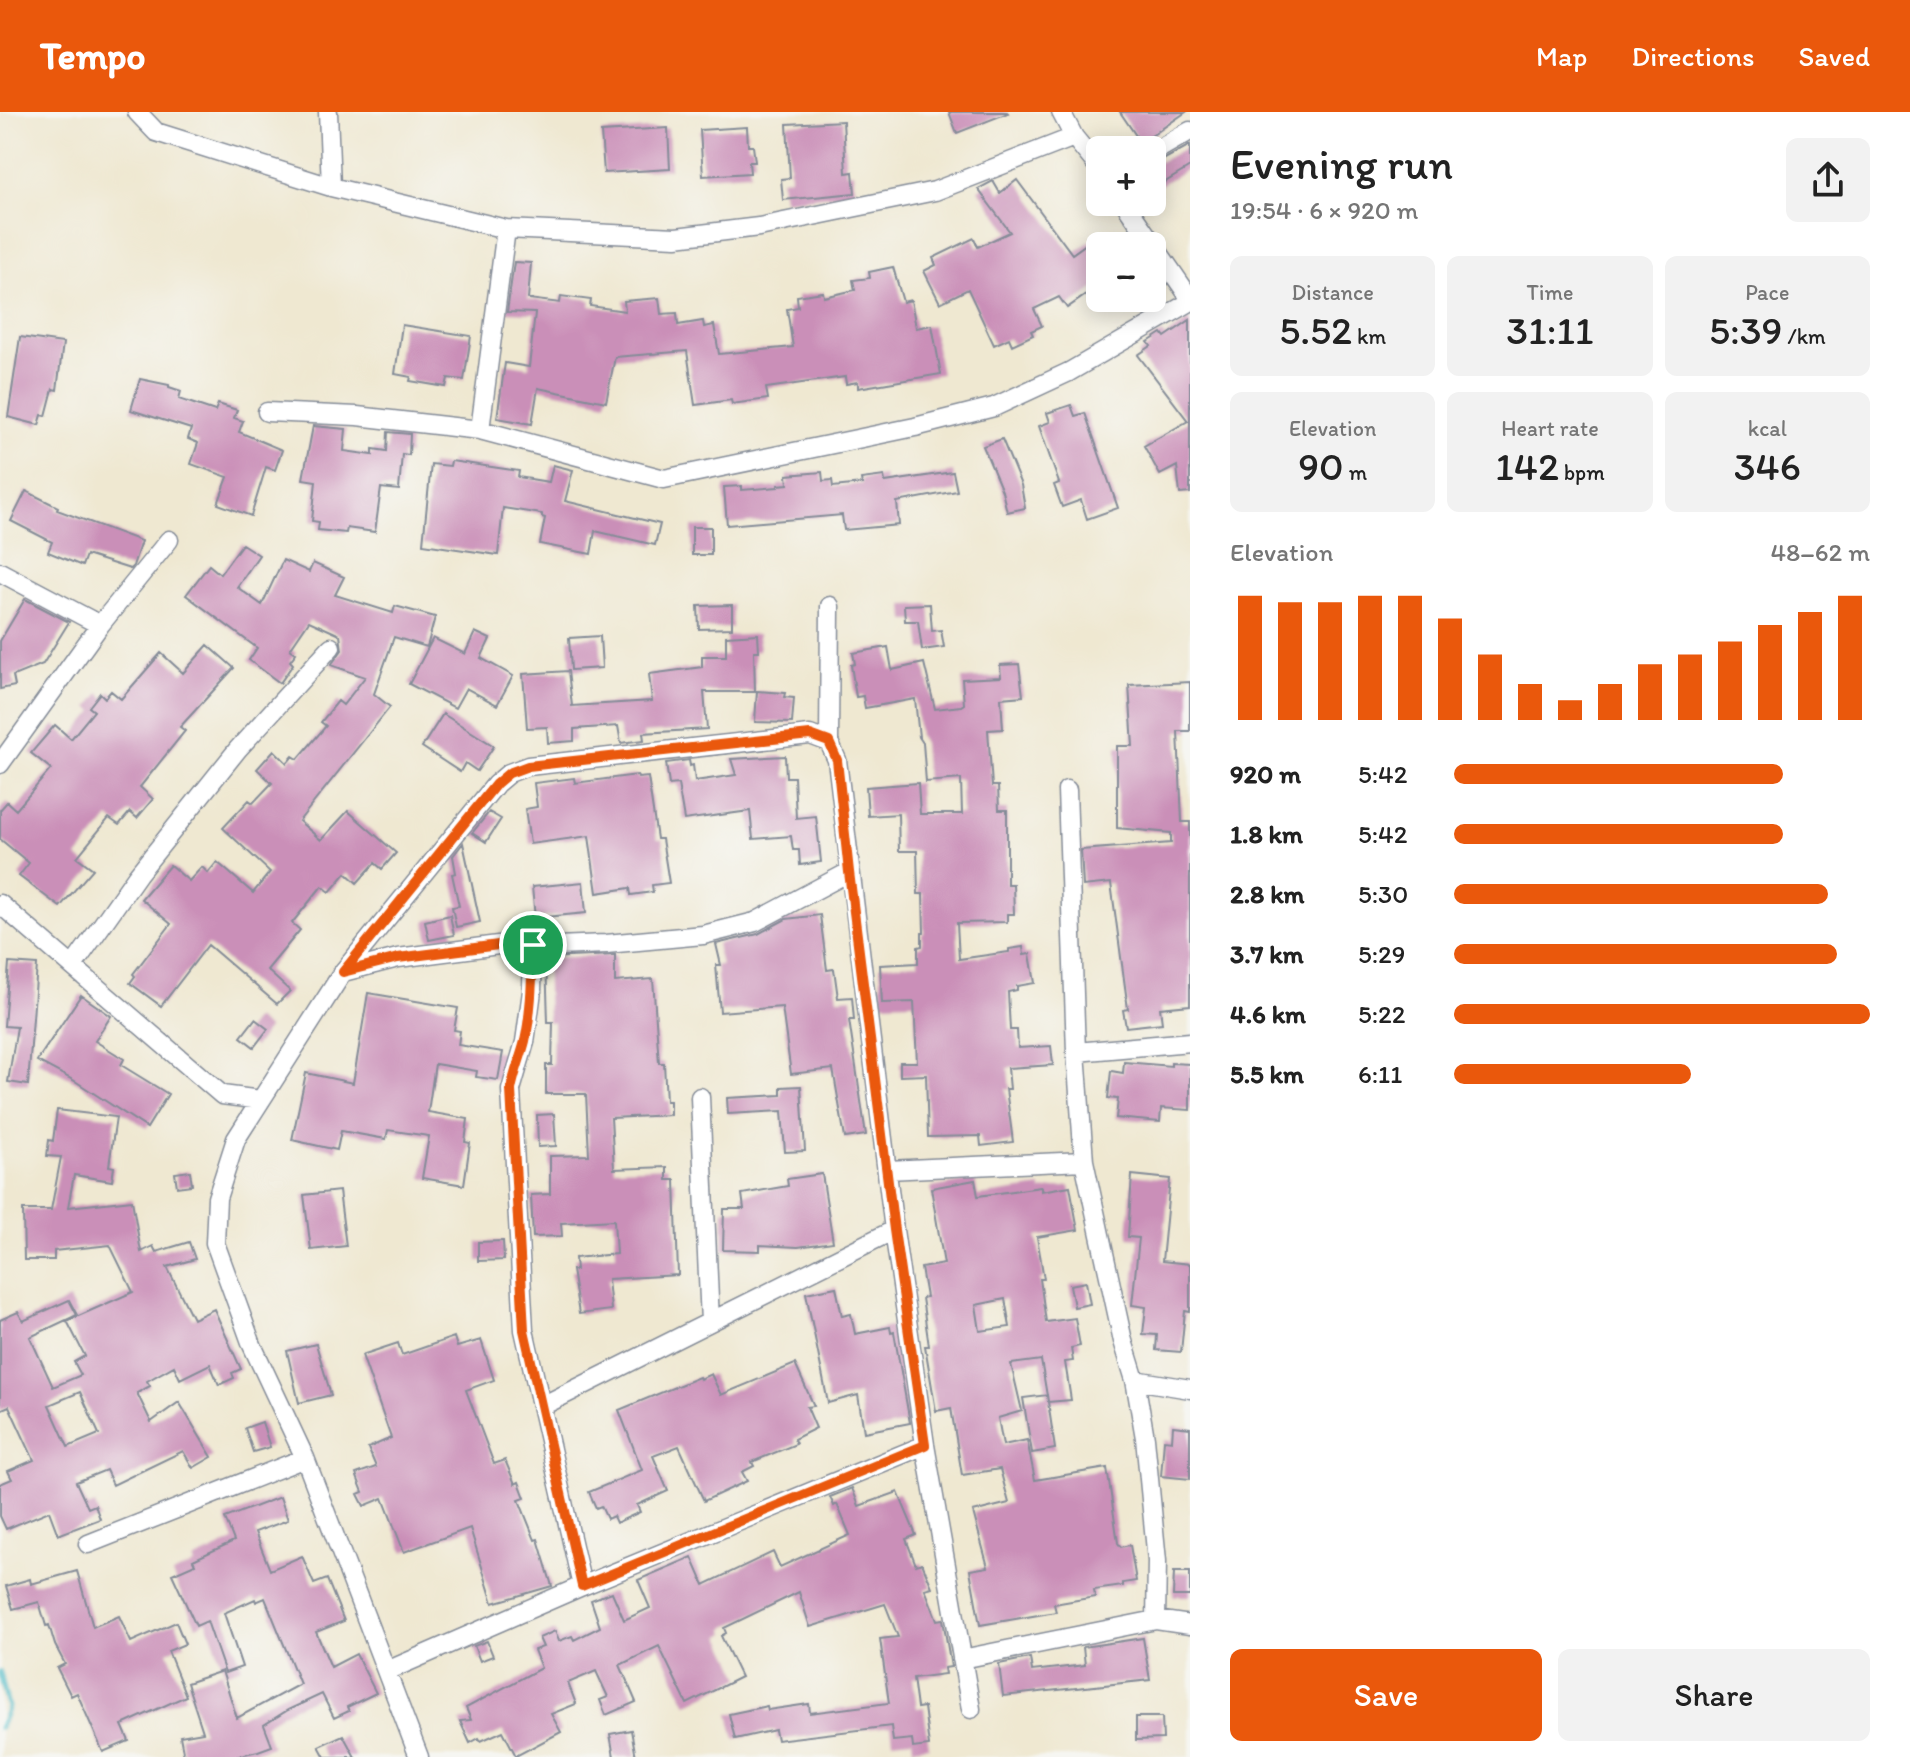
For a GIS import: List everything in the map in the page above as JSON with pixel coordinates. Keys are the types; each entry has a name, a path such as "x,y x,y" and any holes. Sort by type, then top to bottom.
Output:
{"street":[{"path":"137,112 156,132 331,187 506,229 676,237 759,227 935,191 1074,137"},
{"path":"328,112 331,187"},
{"path":"1061,112 1086,152"},
{"path":"1166,145 1190,131"},
{"path":"267,412 357,416 480,430 664,479 915,427 994,407 1069,372 1190,300 1133,216"},
{"path":"480,430 506,229"},
{"path":"0,764 100,625 169,540"},
{"path":"0,572 100,625"},
{"path":"830,606 829,742 837,760 894,1230 925,1445 971,1709"},
{"path":"73,966 138,874 238,749 331,647"},
{"path":"419,1757 305,1458 252,1345 215,1243 217,1198 236,1139 343,972 496,784 509,773 528,766 810,735 829,742"},
{"path":"1067,790 1076,1052 1084,1161 1123,1341 1135,1380 1153,1502 1157,1561 1156,1620"},
{"path":"343,972 398,958 506,944 606,944 703,935 755,922 849,872"},
{"path":"0,904 222,1095 261,1100"},
{"path":"533,945 532,991 525,1042 515,1067 511,1090 524,1330 582,1586"},
{"path":"1076,1052 1190,1042"},
{"path":"700,1097 710,1322"},
{"path":"887,1170 1084,1161"},
{"path":"542,1406 894,1230"},
{"path":"1135,1380 1190,1389"},
{"path":"387,1671 582,1586 925,1445"},
{"path":"88,1544 305,1458"},
{"path":"962,1659 1156,1620 1190,1625"}],"building":[{"path":"949,112 1007,112 1008,113 957,133"},
{"path":"1120,112 1186,112 1151,136 1136,136"},
{"path":"843,121 846,173 853,172 855,193 783,200 781,179 790,178 787,124"},
{"path":"747,127 748,146 753,146 755,162 749,162 750,173 703,176 700,130"},
{"path":"668,128 670,169 604,173 601,132"},
{"path":"1190,145 1190,167 1166,182 1166,158"},
{"path":"1017,180 1072,254 1086,244 1086,295 1067,308 1059,297 1034,309 1042,326 1031,331 1033,335 1012,345 1009,338 994,345 968,289 940,303 924,271 936,265 933,258 974,238 978,247 1010,232 978,189 993,181 1000,193"},
{"path":"514,262 531,263 528,299 560,303 561,296 591,300 590,306 625,311 624,301 659,298 661,314 677,313 678,325 703,321 704,327 714,325 719,354 793,347 787,309 798,307 797,296 823,292 824,297 855,290 853,280 870,278 869,272 893,267 903,302 911,300 916,328 932,325 941,374 858,388 858,382 846,384 845,377 766,388 768,399 695,405 687,351 615,357 606,402 538,388 532,424 497,418 505,363 529,367 535,313 507,312"},
{"path":"1190,320 1190,493 1180,494 1177,466 1160,475 1144,446 1188,421 1138,355 1151,346 1148,342 1162,333 1165,337"},
{"path":"402,325 471,336 464,380 448,378 446,387 410,381 411,377 395,374"},
{"path":"20,337 63,343 57,390 53,389 46,416 42,415 39,425 8,417"},
{"path":"140,379 169,385 181,391 179,399 215,411 218,404 237,410 234,418 243,421 239,432 282,450 275,470 266,467 251,516 218,504 228,477 191,464 198,443 188,439 191,429 131,410"},
{"path":"1071,405 1075,416 1085,413 1118,508 1087,519 1081,500 1062,507 1054,485 1059,483 1039,426 1050,422 1047,413"},
{"path":"313,426 346,429 344,451 373,455 373,449 387,451 388,432 410,434 409,455 402,454 399,490 381,488 375,532 347,528 346,533 318,530 319,522 312,521 316,481 303,479"},
{"path":"1002,439 1021,485 1025,508 1007,512 1002,491 983,446"},
{"path":"451,461 519,471 518,477 549,482 553,465 573,470 565,501 660,524 655,545 595,531 591,554 540,544 545,518 542,514 503,508 498,555 423,544 431,464 450,466"},
{"path":"822,472 823,481 832,480 833,487 862,484 861,479 884,476 885,482 953,472 957,491 897,502 899,525 844,530 842,515 727,525 724,487 742,486 742,490 778,487 788,484 787,475"},
{"path":"26,491 58,507 57,510 141,541 133,566 130,569 86,555 82,566 48,552 52,542 11,521"},
{"path":"692,527 711,527 711,555 692,555"},
{"path":"242,544 259,555 237,587 262,605 283,560 309,572 313,563 344,577 335,595 393,613 395,606 435,617 427,647 394,637 374,694 390,707 299,821 321,840 348,811 396,853 382,869 375,863 357,883 346,873 330,892 322,886 292,923 300,930 267,970 290,991 277,1004 208,945 161,1006 130,983 135,976 133,974 171,924 141,899 170,865 189,881 202,867 208,873 217,862 253,893 270,872 223,828 249,800 253,803 272,783 257,769 274,750 287,763 293,756 298,759 326,726 321,722 338,701 343,705 365,677 331,665 342,650 340,635 309,621 290,649 296,653 290,661 293,664 280,683 249,660 257,648 186,595 209,565 220,574"},
{"path":"25,599 69,622 43,664 13,676 15,686 0,689 0,641"},
{"path":"930,604 932,631 941,630 944,647 922,650 918,621 905,621 904,605"},
{"path":"732,605 732,628 699,629 698,606"},
{"path":"475,632 490,639 481,658 513,676 497,705 466,688 455,708 409,684 433,638 465,654"},
{"path":"758,634 759,651 754,651 755,692 704,692 707,729 643,733 644,740 621,743 618,726 574,729 574,741 548,743 547,727 527,728 523,674 568,671 572,706 652,701 649,674 702,667 702,656 726,656 726,636"},
{"path":"600,636 602,668 571,670 569,638"},
{"path":"208,645 234,668 180,727 185,731 140,787 153,799 137,818 130,812 119,825 109,818 77,857 93,869 60,907 19,876 29,863 0,839 0,810 7,802 16,810 51,769 31,753 55,725 71,739 94,711 89,707 100,693 105,698 111,691 121,699 161,653 183,673"},
{"path":"888,647 892,670 924,663 935,709 964,704 962,679 1001,677 1000,665 1019,664 1023,696 1001,698 1003,729 988,730 992,786 998,786 999,810 1007,810 1007,884 1013,884 1014,914 1007,914 1007,922 957,923 959,959 1023,947 1024,955 1030,954 1035,983 1017,986 1017,990 1008,992 1010,1030 1017,1030 1018,1048 1051,1046 1053,1065 1008,1068 1010,1089 1006,1089 1013,1142 981,1146 980,1136 928,1137 926,1075 900,1076 900,1062 917,1062 914,1002 882,1003 880,965 918,963 918,947 922,946 924,933 923,894 918,894 917,851 899,851 898,814 868,816 866,787 918,783 920,814 962,814 961,779 926,782 915,699 865,708 863,696 856,697 851,665 855,664 853,653"},
{"path":"1190,682 1190,731 1178,731 1182,822 1190,822 1190,1005 1160,1008 1162,1023 1126,1027 1123,1010 1128,1009 1111,883 1083,886 1081,850 1171,843 1171,833 1117,828 1117,746 1133,746 1129,685"},
{"path":"757,691 785,693 784,697 794,698 792,723 755,722"},
{"path":"443,714 494,746 477,771 465,763 460,772 422,747"},
{"path":"785,756 786,777 794,777 796,818 816,816 821,862 800,865 799,850 793,850 791,836 753,839 750,811 684,820 678,784 669,785 666,763 689,760 690,766 693,765 695,781 736,775 731,759"},
{"path":"637,775 638,778 648,777 657,839 662,839 669,883 652,885 653,892 631,895 630,888 597,893 589,836 530,844 525,809 537,807 534,783 574,778 575,783"},
{"path":"489,812 501,819 486,842 472,833"},
{"path":"463,843 480,922 456,927 452,907 459,906 452,874 456,873 453,856"},
{"path":"583,882 586,913 535,918 532,887"},
{"path":"450,915 454,935 429,940 425,921"},
{"path":"820,915 827,970 834,969 838,998 852,997 854,1020 849,1020 866,1135 845,1138 833,1069 791,1074 782,1007 720,1012 716,965 721,965 716,944 758,934 786,919"},
{"path":"615,955 615,982 653,979 659,1063 664,1063 670,1115 611,1118 614,1169 667,1167 667,1180 675,1180 678,1275 608,1279 611,1310 579,1314 572,1270 576,1270 575,1258 616,1254 614,1220 561,1223 562,1236 533,1237 531,1195 550,1194 550,1156 589,1155 586,1094 546,1094 546,1065 552,1065 553,1022 548,1022 546,958"},
{"path":"9,963 37,965 28,1085 8,1082 17,1027 4,1026"},
{"path":"368,993 458,1008 454,1030 460,1031 458,1045 503,1052 498,1080 476,1077 477,1071 435,1064 428,1112 468,1119 465,1142 470,1143 464,1185 422,1178 429,1136 388,1130 386,1139 341,1131 337,1150 292,1140 306,1073 353,1083"},
{"path":"81,995 111,1016 95,1041 124,1059 121,1065 168,1094 147,1128 75,1081 37,1061"},
{"path":"255,1019 268,1029 254,1047 241,1037"},
{"path":"1124,1062 1171,1066 1171,1063 1190,1064 1190,1110 1161,1108 1160,1122 1116,1118 1118,1099 1108,1098 1111,1071 1123,1073"},
{"path":"801,1086 805,1151 785,1152 782,1111 728,1114 727,1098 781,1095 781,1087"},
{"path":"57,1110 116,1117 109,1166 114,1167 112,1181 74,1175 68,1207 132,1200 141,1252 153,1246 156,1252 189,1242 195,1259 167,1267 193,1319 214,1309 241,1369 232,1373 234,1378 219,1385 210,1364 180,1379 174,1366 147,1381 150,1386 137,1393 151,1422 179,1402 212,1457 193,1468 183,1451 113,1485 106,1470 76,1482 88,1508 95,1505 100,1519 58,1535 49,1511 6,1529 0,1516 0,1484 12,1479 8,1471 34,1460 9,1406 0,1410 0,1320 18,1312 23,1321 69,1300 77,1315 30,1337 53,1387 81,1375 74,1362 85,1356 67,1321 133,1292 110,1245 54,1251 54,1260 24,1260 23,1210 51,1210 61,1157 47,1156 49,1140 53,1141","holes":["80,1392 99,1434 68,1447 49,1405"]},
{"path":"554,1114 556,1146 538,1147 537,1115"},
{"path":"190,1171 192,1185 177,1187 175,1173"},
{"path":"822,1174 833,1242 798,1247 760,1245 760,1251 723,1250 724,1209 744,1209 742,1194 788,1186 787,1179"},
{"path":"1132,1175 1170,1179 1162,1261 1190,1264 1190,1312 1185,1311 1181,1352 1156,1350 1157,1335 1143,1334 1146,1307 1132,1305 1139,1238 1128,1237"},
{"path":"975,1180 978,1196 1070,1186 1078,1230 1037,1237 1044,1279 1040,1279 1046,1322 1075,1318 1080,1346 1071,1348 1073,1361 1065,1362 1071,1400 1048,1402 1041,1360 1011,1364 1022,1411 998,1418 1003,1445 1027,1440 1035,1480 1107,1468 1118,1543 1121,1547 1130,1545 1136,1581 1094,1590 1095,1597 1054,1604 1056,1612 980,1625 970,1570 988,1567 973,1512 1009,1503 1000,1469 962,1475 951,1408 936,1411 925,1346 929,1346 921,1268 944,1264 931,1188","holes":["1005,1299 1010,1327 980,1331 976,1305"]},
{"path":"339,1191 346,1246 311,1250 304,1195"},
{"path":"503,1241 504,1260 478,1261 478,1242"},
{"path":"1086,1282 1090,1304 1074,1307 1070,1285"},
{"path":"836,1287 842,1316 851,1314 855,1334 890,1327 891,1333 894,1332 910,1423 864,1432 858,1395 828,1403 806,1293"},
{"path":"454,1337 457,1347 481,1340 494,1380 466,1390 494,1464 505,1460 515,1484 519,1482 525,1498 519,1500 535,1540 538,1539 552,1586 493,1603 470,1528 404,1552 383,1498 364,1506 358,1494 363,1492 356,1474 376,1467 368,1448 391,1438 362,1355 398,1343 402,1355"},
{"path":"316,1344 331,1395 299,1403 287,1351"},
{"path":"795,1364 814,1406 807,1407 816,1428 794,1439 796,1444 752,1462 754,1466 742,1472 747,1481 704,1501 679,1446 653,1456 668,1491 637,1505 640,1512 616,1523 613,1516 607,1519 601,1506 596,1508 589,1492 642,1470 619,1410 699,1377 711,1374 721,1395"},
{"path":"1047,1395 1055,1449 1032,1453 1023,1398"},
{"path":"262,1422 270,1447 253,1452 245,1428"},
{"path":"1173,1426 1190,1428 1190,1479 1161,1476 1164,1440 1172,1441"},
{"path":"852,1488 859,1506 898,1492 916,1535 906,1539 916,1565 922,1563 932,1587 925,1589 937,1620 943,1619 951,1667 944,1668 945,1674 913,1678 917,1708 924,1707 929,1746 913,1748 912,1739 893,1741 891,1726 777,1740 775,1730 735,1739 729,1714 767,1706 768,1710 809,1704 810,1713 889,1703 880,1639 898,1637 885,1604 810,1627 799,1592 724,1628 726,1633 721,1636 741,1677 687,1704 659,1646 620,1665 636,1702 606,1715 600,1700 608,1697 596,1671 568,1683 576,1704 551,1714 561,1732 516,1756 503,1731 470,1743 460,1721 471,1720 466,1708 541,1668 534,1650 543,1647 539,1638 555,1631 559,1641 572,1636 574,1640 600,1627 591,1600 612,1592 624,1620 650,1608 638,1580 692,1557 704,1585 773,1552 780,1567 850,1535 837,1504 834,1506 830,1497"},
{"path":"280,1497 288,1520 255,1532 270,1570 302,1556 314,1584 327,1579 344,1621 316,1632 331,1667 356,1654 376,1693 347,1707 349,1711 334,1718 322,1694 288,1710 264,1725 272,1746 258,1751 232,1757 184,1757 180,1736 203,1732 187,1683 222,1671 237,1718 300,1684 265,1598 256,1602 255,1599 224,1613 242,1667 225,1673 207,1621 196,1626 172,1574 195,1564 193,1560 234,1541 225,1518"},
{"path":"77,1571 93,1627 119,1616 131,1642 176,1622 185,1644 168,1651 186,1696 122,1725 129,1741 103,1752 77,1693 71,1696 57,1668 65,1664 49,1625 46,1626 39,1602 13,1609 6,1586 30,1579 31,1584"},
{"path":"1174,1572 1190,1572 1190,1596 1173,1596"},
{"path":"1143,1638 1150,1680 1003,1696 999,1664 1030,1658 1032,1671 1085,1665 1083,1647"},
{"path":"487,1641 493,1656 480,1661 474,1646"},
{"path":"1136,1717 1162,1717 1163,1739 1136,1740"},
{"path":"631,1730 636,1757 614,1757 610,1734"},
{"path":"343,1735 355,1757 325,1757 319,1746"}],"waterway":[{"path":"0,1672 8,1707 0,1727"}],"route":[{"path":"810,735 829,742 837,760 894,1230 925,1445 582,1586 524,1330 511,1090 515,1067 525,1042 532,991 533,945 506,944 398,958 343,972 496,784 509,773 528,766 810,735"}]}
